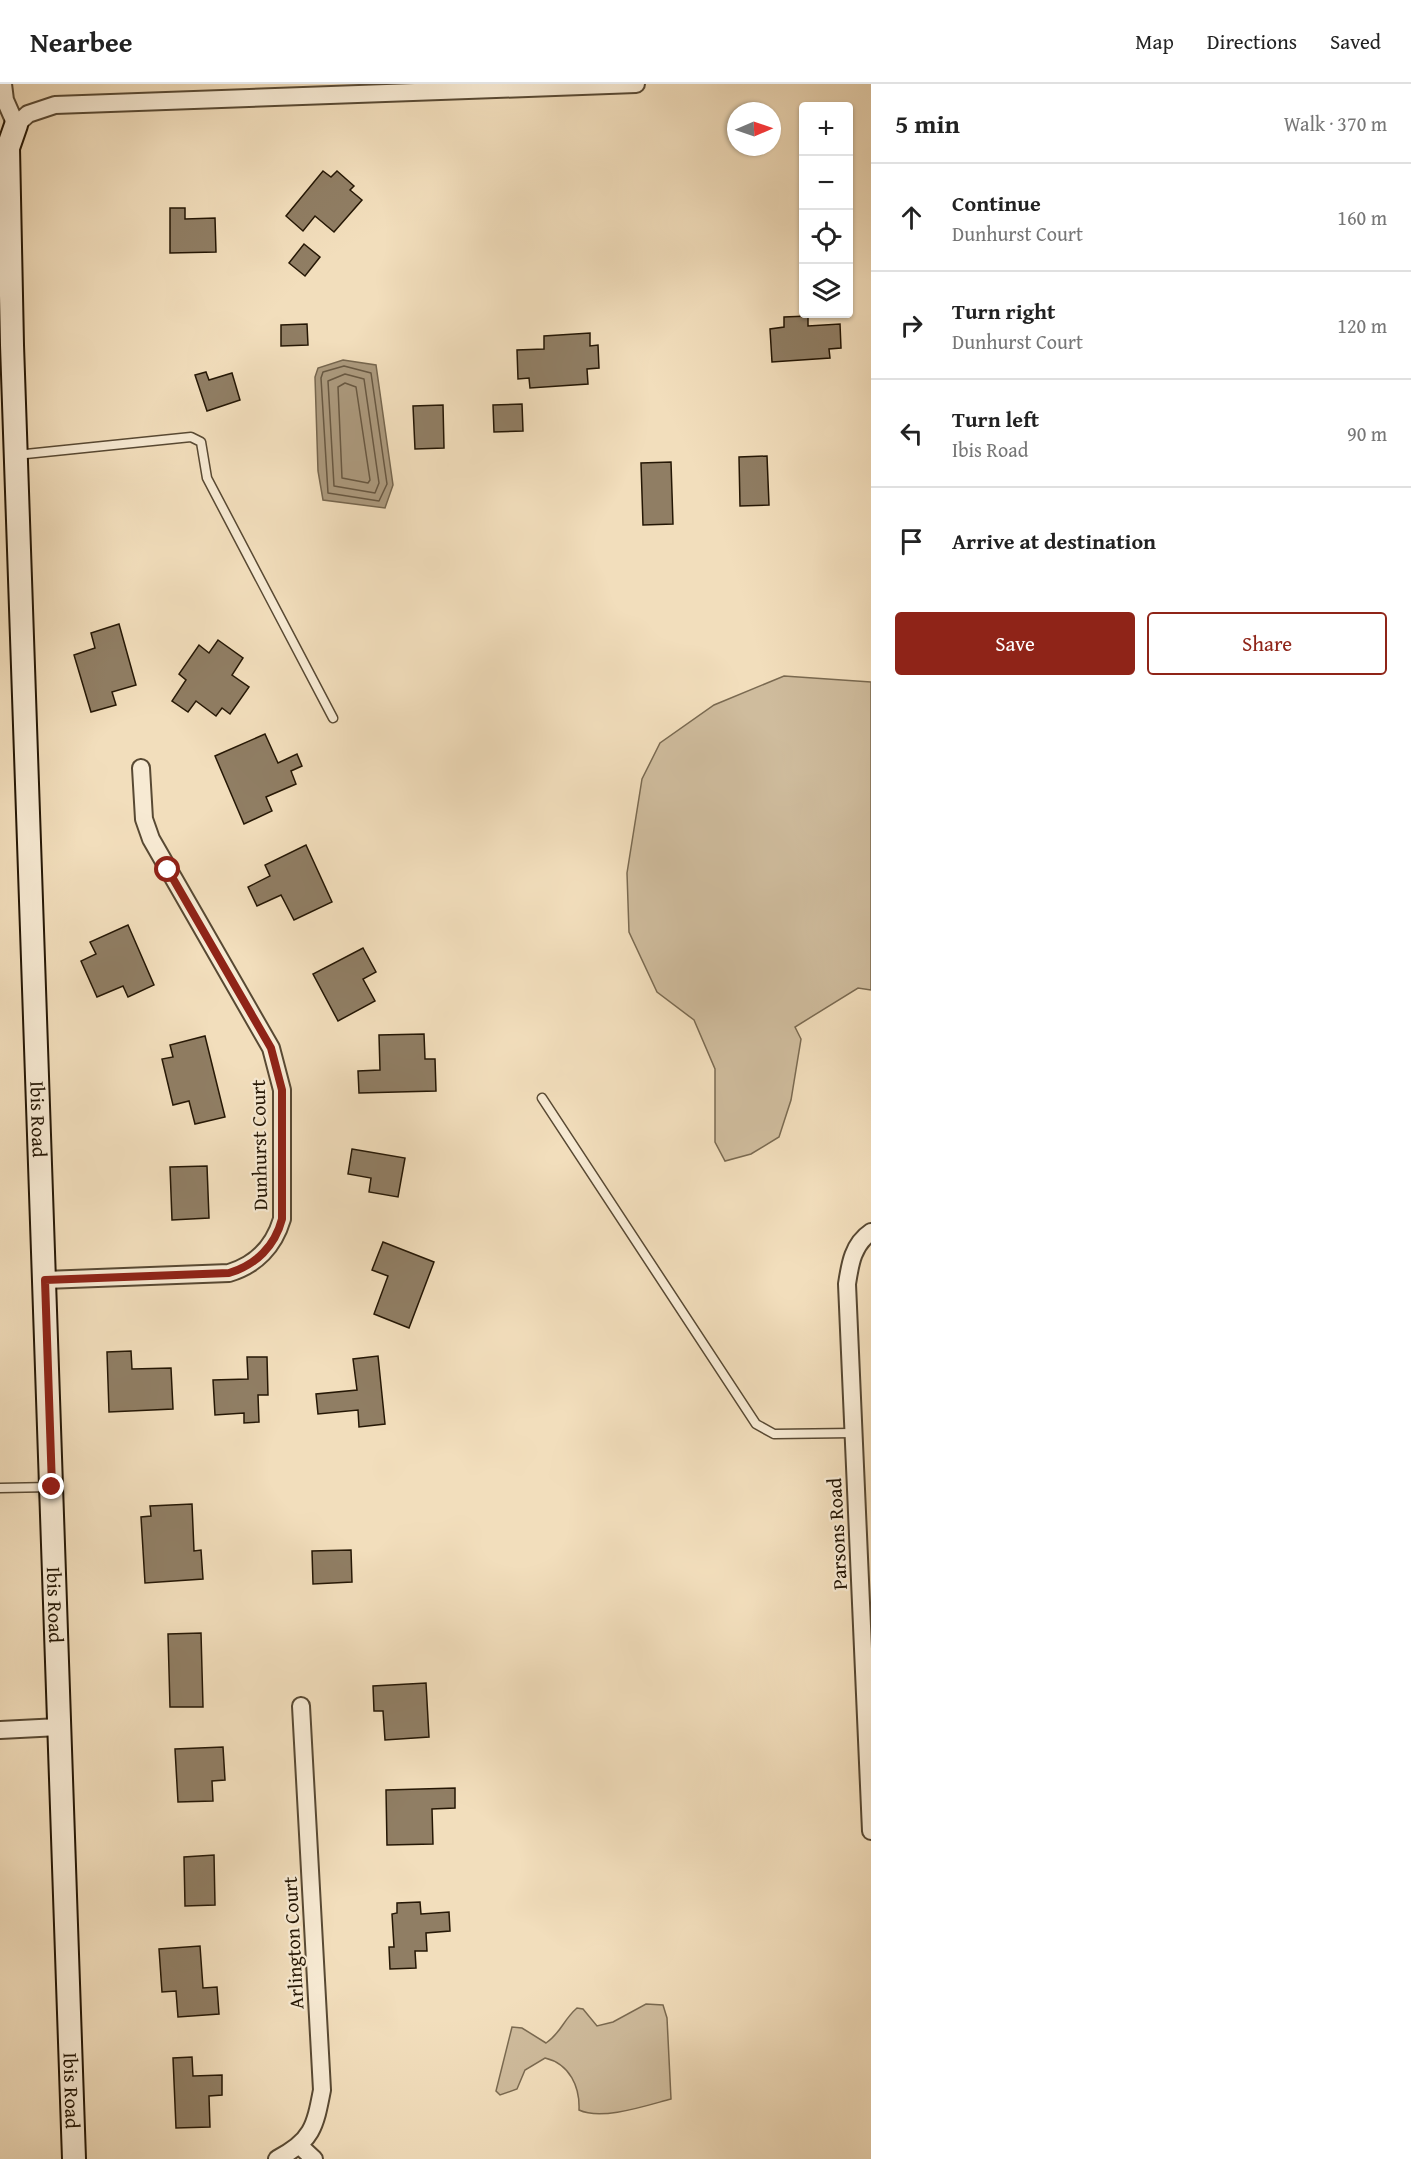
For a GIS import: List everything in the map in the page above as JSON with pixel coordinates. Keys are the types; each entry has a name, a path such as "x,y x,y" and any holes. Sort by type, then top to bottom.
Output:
{"street":[{"path":"3,84 5,100 16,125 28,114 55,105 461,88 636,84"},
{"name":"Ibis Road","path":"16,125 8,148 6,345 16,454 74,2159"},
{"name":"Dunhurst Court","path":"45,1280 229,1273 245,1268 267,1250 277,1235 282,1219 282,1090 279,1070 271,1048 151,839 144,819 141,768"},
{"name":"Parsons Road","path":"867,1235 850,1261 847,1284 871,1831"},
{"name":"Arlington Court","path":"278,2159 300,2146 316,2123 322,2090 301,1706"},
{"path":"0,1730 59,1727"},
{"path":"300,2146 314,2159"}],"lane":[{"path":"16,454 191,437 201,442 207,478 333,718"},
{"path":"542,1098 756,1424 774,1434 853,1433"},
{"path":"0,1488 52,1487"}],"shaded area":[{"path":"784,676 871,682 871,990 858,988 795,1027 801,1039 791,1100 779,1137 751,1154 725,1161 715,1142 715,1069 694,1020 657,992 629,932 627,873 642,779 660,743 714,705"},
{"path":"646,2004 663,2005 667,2018 671,2099 612,2113 589,2113 579,2110 578,2093 572,2078 561,2065 545,2058 525,2070 517,2089 500,2095 496,2091 512,2027 522,2028 546,2043 577,2008 583,2009 597,2026 613,2022"}],"water":[{"path":"343,360 376,365 393,485 385,508 323,500 318,471 315,377 318,368"}],"building":[{"path":"323,171 331,177 337,171 354,186 350,190 362,200 334,232 315,216 303,231 286,216"},
{"path":"170,208 185,208 185,219 215,218 216,252 170,253"},
{"path":"304,244 320,257 305,276 289,263"},
{"path":"784,317 808,318 808,326 840,324 841,348 829,349 830,358 772,362 770,329 784,327"},
{"path":"307,324 308,345 281,346 281,325"},
{"path":"590,333 590,346 598,345 599,368 587,369 588,384 530,388 529,378 518,379 517,350 544,349 544,336"},
{"path":"206,372 209,380 232,373 240,400 207,411 195,375"},
{"path":"522,404 523,431 494,432 493,405"},
{"path":"443,405 444,448 415,449 413,406"},
{"path":"767,456 769,505 740,506 739,457"},
{"path":"671,462 673,524 643,525 641,463"},
{"path":"119,624 136,685 112,692 116,705 91,712 74,655 95,648 91,633"},
{"path":"218,640 243,658 232,675 249,687 230,714 222,708 216,716 196,701 188,712 172,701 186,680 179,674 199,645 209,653"},
{"path":"265,734 278,763 297,754 302,766 291,771 296,784 266,797 272,811 244,824 215,756"},
{"path":"306,845 332,902 294,920 281,895 257,906 248,887 270,876 265,865"},
{"path":"128,925 154,985 128,997 123,986 97,997 81,961 96,954 90,942"},
{"path":"363,948 376,972 363,979 375,1001 338,1021 313,974"},
{"path":"424,1034 425,1059 435,1059 436,1091 359,1093 358,1071 380,1070 379,1035"},
{"path":"205,1036 225,1117 195,1124 189,1101 173,1105 162,1059 173,1057 170,1045"},
{"path":"352,1149 405,1158 398,1197 369,1192 371,1178 348,1174"},
{"path":"207,1166 209,1218 172,1220 170,1167"},
{"path":"383,1242 434,1262 409,1328 374,1314 388,1276 372,1270"},
{"path":"131,1351 132,1369 171,1368 173,1409 109,1412 107,1352"},
{"path":"378,1356 385,1424 359,1427 358,1410 318,1414 316,1394 357,1390 353,1359"},
{"path":"247,1357 267,1357 268,1395 258,1395 259,1422 244,1423 244,1413 215,1415 213,1380 248,1379"},
{"path":"192,1504 194,1551 201,1550 203,1579 145,1583 141,1517 151,1516 150,1506"},
{"path":"351,1550 352,1582 313,1584 312,1551"},
{"path":"201,1633 203,1707 170,1707 168,1634"},
{"path":"426,1683 429,1737 385,1740 383,1711 374,1711 373,1686"},
{"path":"223,1747 225,1780 212,1781 213,1801 178,1802 175,1749"},
{"path":"455,1788 455,1808 432,1809 433,1844 387,1845 386,1790"},
{"path":"214,1855 215,1905 185,1906 184,1857"},
{"path":"420,1902 421,1914 449,1912 450,1931 426,1933 427,1951 415,1951 416,1968 390,1969 389,1947 394,1947 392,1914 397,1913 397,1903"},
{"path":"200,1946 203,1988 217,1987 219,2014 178,2017 176,1991 162,1992 159,1949"},
{"path":"192,2057 193,2076 222,2075 222,2095 209,2096 210,2127 176,2128 173,2058"}],"route":[{"path":"52,1487 45,1280 229,1273 245,1268 267,1250 277,1235 282,1219 282,1090 279,1070 271,1048 168,870"}]}
